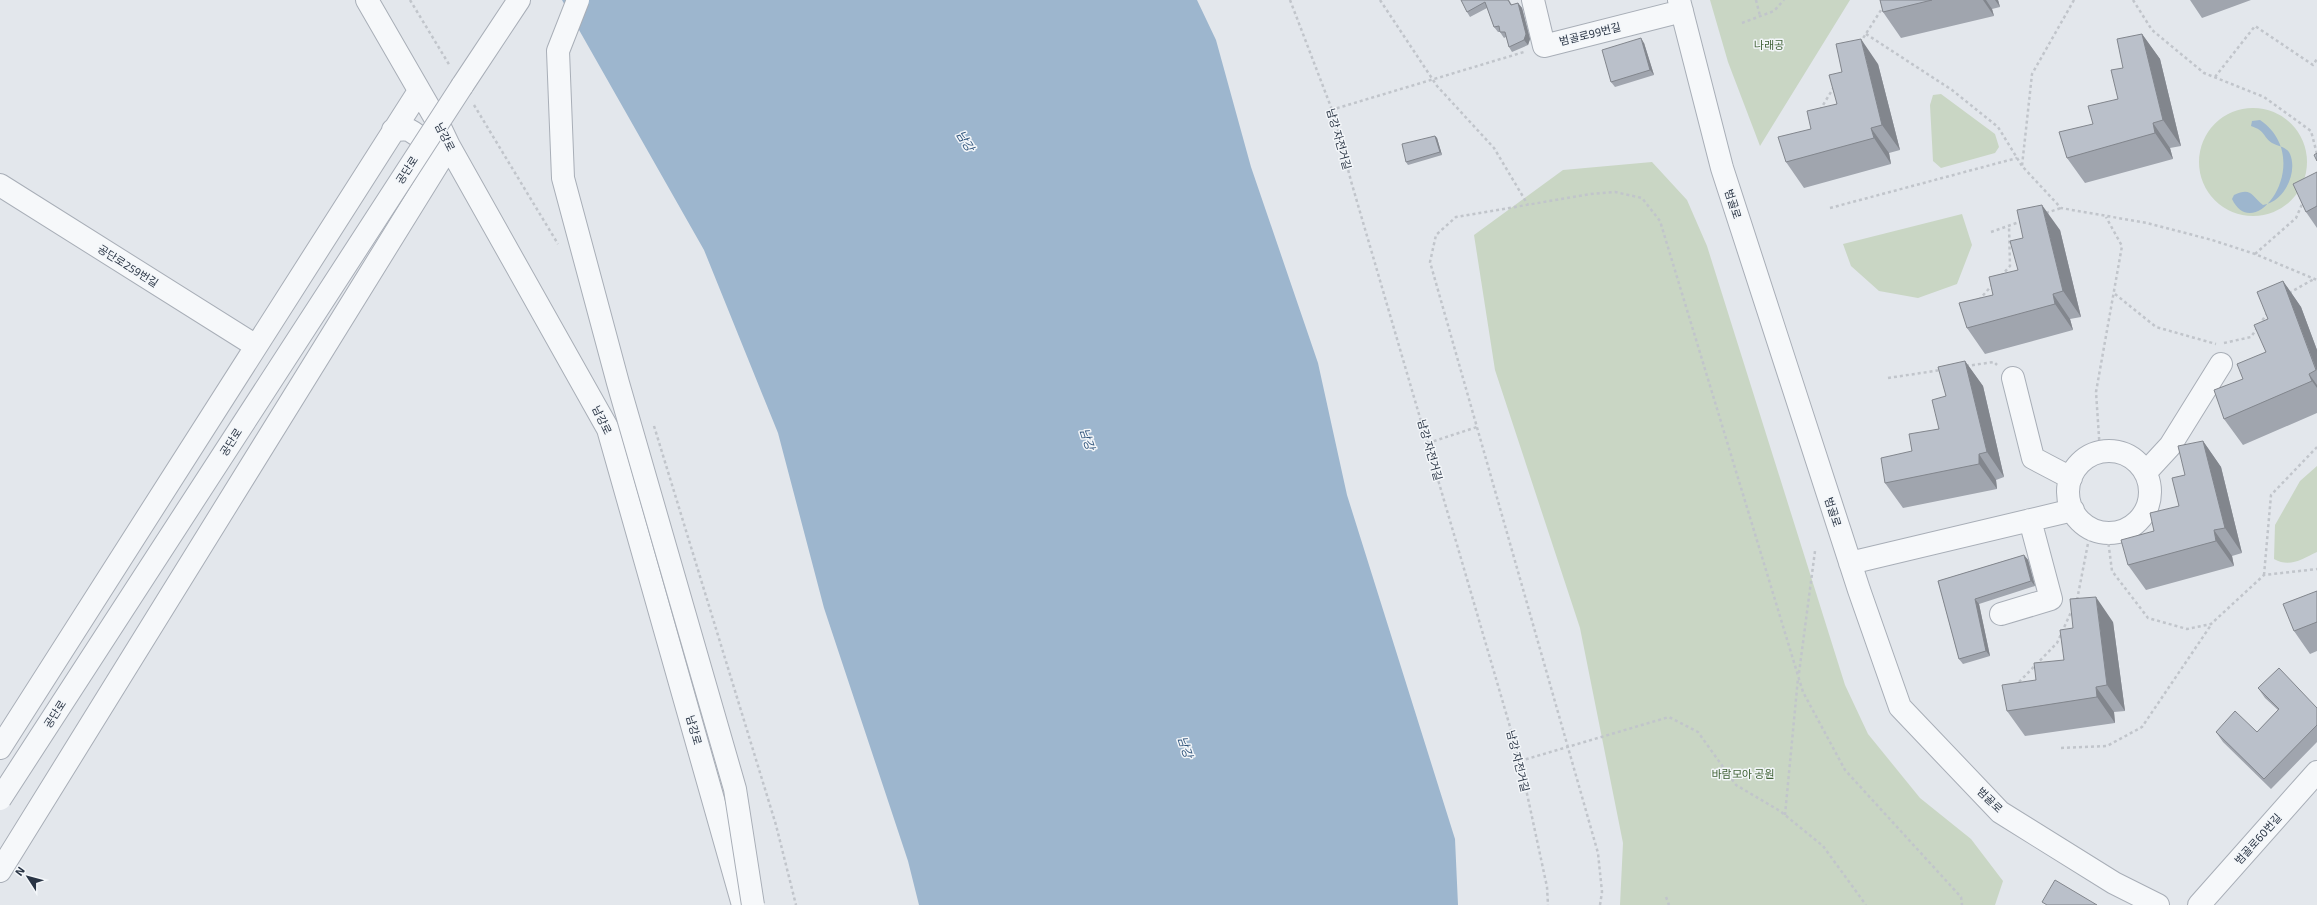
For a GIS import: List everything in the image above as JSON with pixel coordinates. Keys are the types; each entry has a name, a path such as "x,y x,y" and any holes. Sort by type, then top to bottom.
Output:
{"street":[{"name":"남강로","path":"367,0 608,429 743,905"},
{"name":"공단로","path":"0,799 519,0"},
{"path":"578,0 558,51 563,178 618,383 736,789 753,905"},
{"name":"범골로99번길","path":"1533,0 1544,46 1681,5"},
{"name":"범골로","path":"1681,5 1722,168 1850,563 1900,707 2000,812 2114,883 2158,905"},
{"path":"0,748 419,91"},
{"path":"393,130 407,130 416,135 432,152 433,170"},
{"path":"0,871 449,146"},
{"name":"공단로259번길","path":"0,186 256,346"},
{"path":"2146,472 2170,446 2221,364"},
{"path":"2013,378 2033,458 2071,478"},
{"path":"2114,451 2126,454 2138,462 2146,472 2150,485 2150,498 2146,510 2138,520 2128,528 2107,532 2091,528 2080,520 2073,510 2069,500 2071,478 2078,466 2088,457 2100,452 2114,451"},
{"path":"1850,563 2073,510"},
{"path":"2000,614 2051,599 2030,520"},
{"name":"범골로60번길","path":"2199,905 2317,772"}],"path":[{"name":"남강 자전거길","path":"1290,0 1304,33 1332,110 1520,762 1547,887 1548,905"},
{"path":"1380,0 1432,79 1494,148 1528,205"},
{"path":"1756,0 1760,16"},
{"path":"1742,23 1774,11 1784,0"},
{"path":"2022,166 2032,74 2074,0"},
{"path":"2134,0 2152,30 2204,73 2264,97 2311,131 2317,154"},
{"path":"1859,44 1884,6"},
{"path":"2214,77 2255,26 2313,65 2317,59"},
{"path":"1866,34 1952,90 1998,127 2022,166 2061,208"},
{"path":"1332,110 1544,46"},
{"path":"1817,114 1836,82"},
{"path":"1830,208 2018,158"},
{"path":"1600,905 1602,892 1598,853 1430,262 1436,235 1456,217 1591,194 1615,192 1642,198 1660,221 1804,692 1845,770 1961,897 1962,905"},
{"path":"2255,254 2296,218 2305,199"},
{"path":"2039,216 2061,208 2147,223 2198,236 2255,254 2316,280"},
{"path":"2100,452 2096,392 2122,246 2105,216"},
{"path":"1991,232 2024,221"},
{"path":"2000,277 2010,266 2009,226"},
{"path":"2282,297 2316,280"},
{"path":"1974,305 1994,282"},
{"path":"2114,294 2156,327 2218,345 2251,337 2271,307"},
{"path":"1964,366 1994,362 2013,378"},
{"path":"1888,378 1949,369"},
{"path":"1428,443 1477,428"},
{"path":"2264,575 2271,494 2317,447"},
{"path":"2107,532 2112,571 2148,618 2187,629 2211,624"},
{"path":"1785,815 1799,676 1815,551"},
{"path":"2061,748 2107,746 2142,727 2211,624 2264,575 2317,569"},
{"path":"1520,762 1669,717 1698,732 1736,785 1785,815 1823,846 1866,905"},
{"path":"1666,897 1669,905"}],"green space":[{"name":"나래공","path":"1710,0 1850,0 1760,146 1728,62"},
{"path":"1941,94 1995,134 1999,147 1995,153 1941,168 1933,161 1930,105 1933,95"},
{"path":"2253,108 2274,112 2291,124 2303,141 2307,162 2303,183 2291,200 2274,212 2253,216 2232,212 2215,200 2203,183 2199,162 2203,141 2215,124 2232,112"},
{"name":"바람모아 공원","path":"1652,162 1687,200 1707,246 1845,685 1868,734 1920,798 1971,839 2003,881 1995,905 1620,905 1623,843 1580,628 1495,370 1474,235 1563,170"},
{"path":"1962,214 1972,245 1957,284 1918,298 1879,291 1851,266 1843,244"},
{"path":"2317,466 2317,552 2296,562 2280,562 2274,559 2275,525 2300,481"}],"water":[{"name":"남강","path":"562,0 1197,0 1216,40 1251,167 1318,363 1347,495 1455,839 1458,905 919,905 908,861 824,608 778,433 704,250"},
{"path":"2260,120 2276,137 2280,146 2272,143 2262,132 2251,126 2252,121"},
{"path":"2280,146 2286,149 2290,154 2292,162 2291,178 2283,193 2271,203 2267,204 2276,192 2282,175 2283,156"},
{"path":"2247,192 2253,195 2263,205 2267,204 2254,212 2242,211 2232,199 2234,195"}],"building":[{"path":"1461,0 1508,0 1511,5 1518,3 1526,34 1524,40 1509,47 1505,32 1500,32 1499,26 1494,27 1485,2 1467,12"},
{"path":"1880,0 1932,0 1883,12"},
{"path":"2142,34 2163,120 2153,123 2155,133 2067,158 2059,132 2093,124 2088,106 2118,99 2111,70 2123,68 2117,39"},
{"path":"1641,38 1650,70 1611,82 1602,50"},
{"path":"1861,39 1882,125 1871,128 1874,138 1786,162 1778,137 1811,129 1807,111 1837,104 1829,75 1842,72 1836,44"},
{"path":"1435,136 1440,152 1406,162 1402,144"},
{"path":"2317,153 2317,161 2314,155"},
{"path":"2317,172 2317,206 2306,212 2293,184"},
{"path":"2042,205 2063,291 2053,294 2055,304 1967,328 1959,303 1993,295 1989,277 2018,270 2010,241 2023,238 2017,210"},
{"path":"2283,281 2316,370 2309,374 2312,381 2224,419 2214,390 2243,379 2237,364 2266,352 2254,325 2268,319 2257,292"},
{"path":"1965,361 1987,452 1979,454 1979,464 1885,483 1881,458 1912,451 1909,434 1939,429 1932,400 1946,396 1938,367"},
{"path":"2203,441 2225,528 2214,530 2216,541 2128,565 2121,540 2154,531 2150,513 2179,506 2172,478 2185,475 2178,446"},
{"path":"2024,555 2031,581 1975,599 1986,651 1959,659 1938,581"},
{"path":"2317,591 2317,622 2294,631 2283,604"},
{"path":"2096,597 2107,685 2096,687 2097,697 2007,711 2002,685 2036,680 2034,663 2064,660 2060,630 2073,628 2070,599"},
{"path":"2279,668 2317,708 2317,725 2264,779 2216,732 2235,711 2257,732 2279,709 2258,688"},
{"path":"2055,880 2097,905 2047,905 2042,902"}]}
